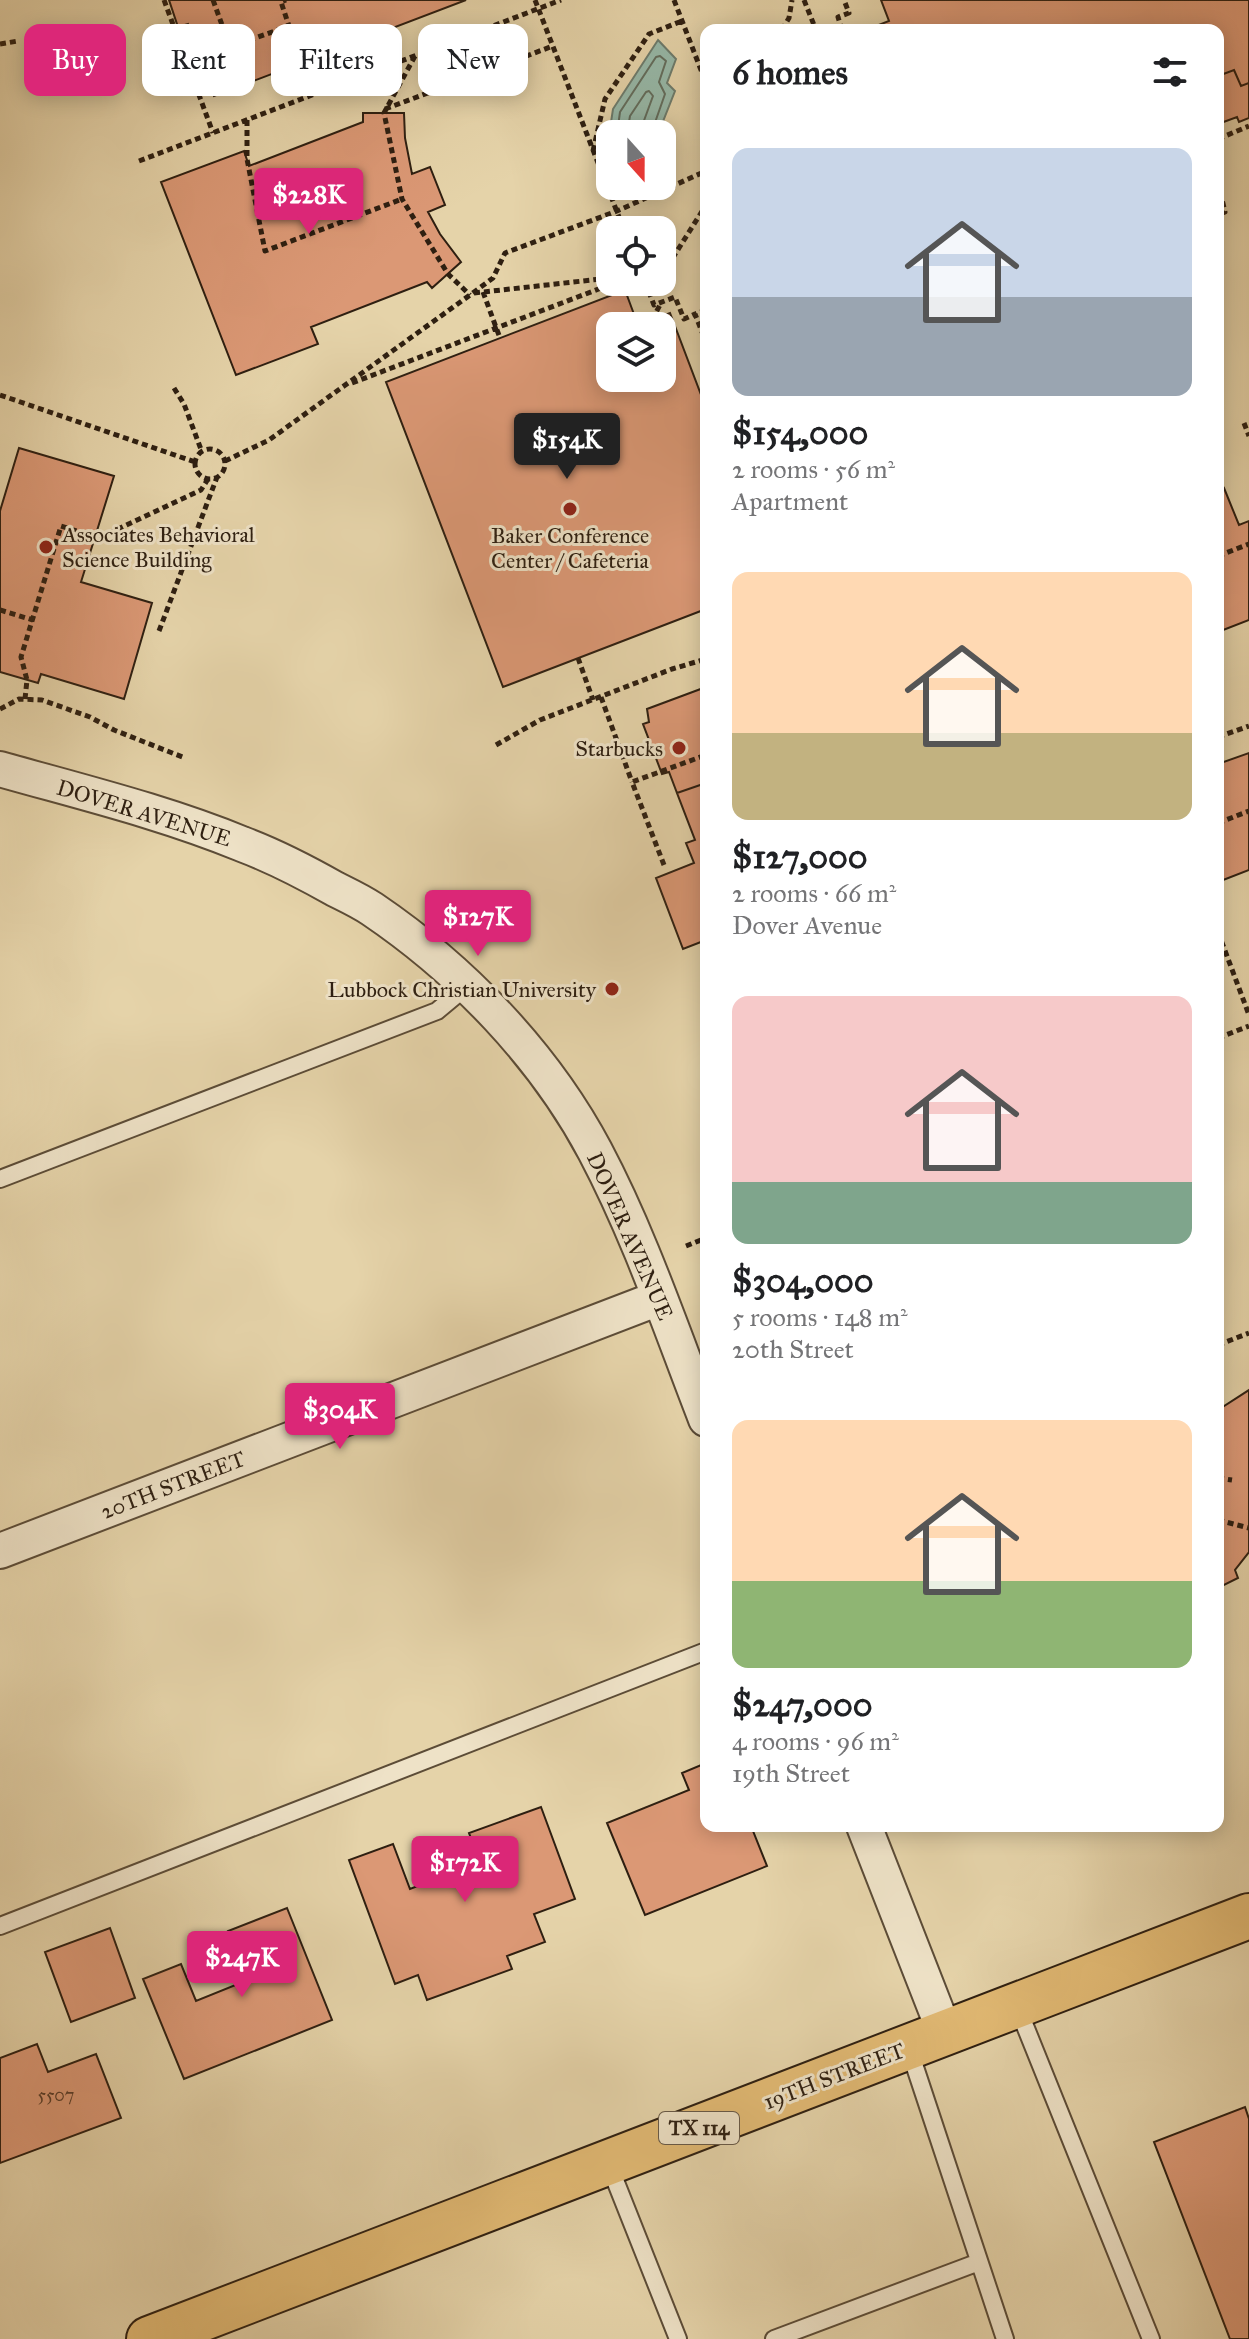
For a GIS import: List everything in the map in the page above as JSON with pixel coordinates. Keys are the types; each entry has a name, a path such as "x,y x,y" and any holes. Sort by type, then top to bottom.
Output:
{"main road":[{"name":"19TH STREET","path":"149,2339 198,2330 608,2163 1249,1916"}],"street":[{"name":"DOVER AVENUE","path":"0,769 180,821 246,845 370,908 414,940 467,986 537,1064 593,1148 614,1189 700,1404"},
{"name":"20TH STREET","path":"0,1551 659,1298"},
{"path":"866,1832 927,2040"}],"lane":[{"path":"0,1179 437,1011 467,986"},
{"path":"0,1926 700,1653"},
{"path":"1017,2006 1151,2339"},
{"path":"927,2040 979,2262 1005,2339"},
{"path":"608,2163 678,2339"},
{"path":"774,2339 979,2262"}],"path":[{"path":"164,0 213,133"},
{"path":"213,0 230,47 271,32"},
{"path":"286,0 281,2 288,24"},
{"path":"535,0 619,216"},
{"path":"402,61 561,0"},
{"path":"674,0 700,68"},
{"path":"786,24 792,0"},
{"path":"804,0 814,24"},
{"path":"840,24 838,17 849,13 844,0"},
{"path":"593,151 605,99 649,34 682,21"},
{"path":"0,44 18,41"},
{"path":"385,109 553,46"},
{"path":"415,56 384,113 402,199 448,274 471,294"},
{"path":"139,161 310,96"},
{"path":"247,120 247,159 265,251 402,199"},
{"path":"1224,136 1249,126"},
{"path":"225,461 269,440 493,278 505,253 617,211 700,174"},
{"path":"676,253 700,215"},
{"path":"471,294 596,280"},
{"path":"344,386 596,290"},
{"path":"483,292 500,338"},
{"path":"650,296 654,305 675,297 684,319 700,312"},
{"path":"656,312 661,302"},
{"path":"695,314 700,327"},
{"path":"174,388 184,404 202,452"},
{"path":"0,395 195,462"},
{"path":"1244,423 1249,436"},
{"path":"159,631 217,477 224,470 225,461 216,450 207,449 195,462"},
{"path":"195,462 199,474 208,479 217,477"},
{"path":"25,699 27,680 21,657 61,526 99,538 201,490 208,479"},
{"path":"1224,554 1249,544"},
{"path":"0,610 33,620"},
{"path":"578,658 593,700"},
{"path":"496,745 540,720 700,661"},
{"path":"601,697 664,865"},
{"path":"0,709 19,699 42,700 185,758"},
{"path":"1224,735 1249,726"},
{"path":"632,782 700,757"},
{"path":"1224,821 1249,811"},
{"path":"1224,948 1249,1015"},
{"path":"1224,1036 1249,1026"},
{"path":"686,1246 700,1240"},
{"path":"1224,1343 1249,1333"},
{"path":"1224,1479 1232,1480"},
{"path":"1224,1522 1249,1528"}],"water":[{"path":"658,40 676,59 667,83 675,91 664,120 611,120 613,109"}],"building":[{"path":"169,0 466,0 402,24 271,24 271,74 255,80 255,24 177,24"},
{"path":"881,0 1249,0 1249,83 1241,86 1234,70 1224,74 1224,24 881,24 889,21"},
{"path":"1234,70 1241,86 1249,83 1249,118 1239,122 1237,117 1224,122 1224,74"},
{"path":"363,113 404,113 412,174 430,167 445,205 428,212 461,262 432,288 427,282 311,327 318,344 236,375 161,182 244,151 249,166 363,122"},
{"name":"Baker Conference Center / Cafeteria","path":"609,296 627,296 633,312 596,312 596,392 676,392 676,329 700,392 700,611 503,687 386,382"},
{"name":"Associates Behavioral Science Building","path":"19,448 114,476 81,582 152,603 124,699 41,674 38,683 0,672 0,511"},
{"path":"1224,488 1239,525 1249,521 1249,620 1224,630"},
{"name":"Starbucks","path":"700,689 700,785 677,793 669,772 662,774 643,724 649,722 647,709"},
{"path":"1249,753 1249,870 1224,880 1224,762"},
{"path":"700,785 700,942 683,949 656,878 694,863 686,843 695,840 677,793"},
{"path":"1249,1390 1249,1552 1235,1570 1238,1578 1224,1585 1224,1406"},
{"path":"700,1766 700,1832 753,1832 767,1866 645,1915 607,1823 689,1790 682,1773"},
{"path":"541,1807 575,1899 534,1914 545,1942 507,1956 512,1969 427,2000 418,1975 395,1984 349,1860 393,1844 410,1889 439,1878 433,1861 474,1846 469,1833"},
{"path":"287,1908 332,2020 184,2079 143,1979 181,1964 196,2001 248,1980 228,1931"},
{"path":"110,1928 135,1998 71,2022 45,1952"},
{"path":"37,2044 48,2072 96,2054 121,2118 0,2163 0,2058"},
{"path":"1245,2107 1249,2119 1249,2339 1230,2339 1154,2142"}],"place":[{"name":"Baker Conference Center / Cafeteria","path":"570,509"},
{"name":"Associates Behavioral Science Building","path":"46,547"},
{"name":"Starbucks","path":"679,748"},
{"name":"Lubbock Christian University","path":"612,989"}]}
